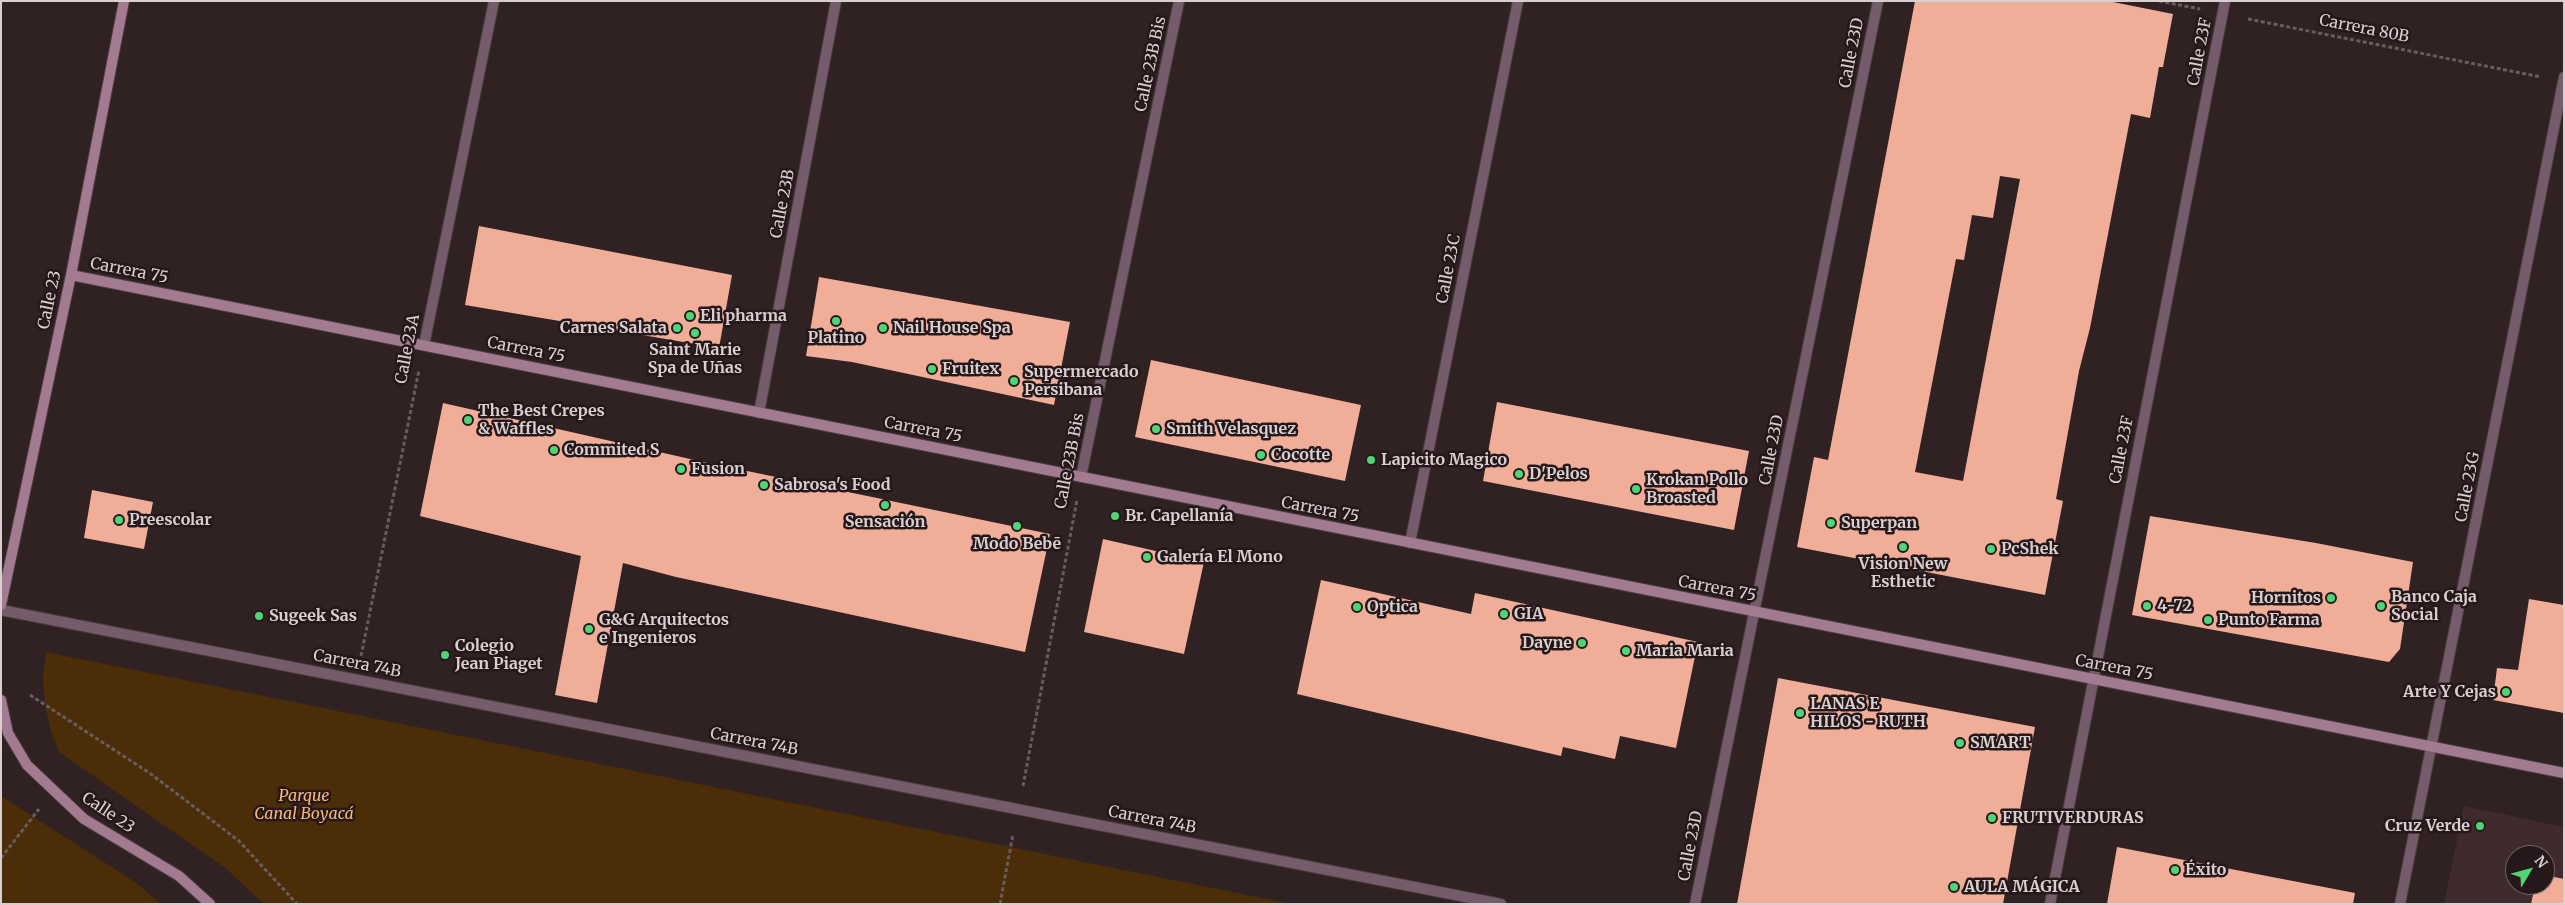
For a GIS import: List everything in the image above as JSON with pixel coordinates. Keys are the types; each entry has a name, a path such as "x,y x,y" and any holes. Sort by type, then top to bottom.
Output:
{"street":[{"name":"Calle 23","path":"1,605 71,274 124,1"},
{"name":"Calle 23A","path":"424,345 494,1"},
{"name":"Calle 23B","path":"759,413 836,1"},
{"name":"Calle 23B Bis","path":"1082,477 1179,1"},
{"name":"Calle 23C","path":"1410,543 1518,1"},
{"name":"Calle 23D","path":"1695,904 1878,1"},
{"name":"Calle 23F","path":"2050,904 2225,1"},
{"name":"Calle 23G","path":"2400,904 2563,79"},
{"name":"Carrera 75","path":"71,274 2564,773"},
{"name":"Carrera 74B","path":"1,610 1501,904"},
{"name":"Calle 23","path":"1,700 8,732 27,765 84,819 179,876 210,904"}],"path":[{"name":"Carrera 80B","path":"2159,1 2563,79"},
{"name":"Calle 23A","path":"356,679 424,345"},
{"name":"Calle 23B Bis","path":"1000,904 1082,477"},
{"path":"30,695 151,774 239,842 297,904"},
{"path":"1,858 54,790"}],"shaded area":[{"path":"2464,806 2564,827 2564,879 2555,877 2555,845 2505,845 2505,895 2532,895 2531,904 2444,904"}],"green space":[{"name":"Parque Canal Boyacá","path":"46,652 1292,904 264,904 224,867 59,752 50,728 45,704 43,677"},
{"path":"1,796 135,882 161,904 1,904"}],"building":[{"path":"1915,1 2108,1 2173,14 2163,67 2159,67 2150,118 2131,114 2090,328 2079,371 2056,499 2063,501 2045,595 1797,547 1814,457 1828,460","holes":["2000,176 2020,179 1963,481 1915,472 1956,259 1964,260 1972,215 1993,218"]},
{"path":"479,226 732,275 719,348 465,305"},
{"path":"819,277 1070,322 1054,405 852,362 806,356"},
{"path":"1151,360 1361,405 1345,481 1135,437"},
{"path":"1497,402 1749,451 1734,530 1483,481"},
{"path":"443,403 699,461 1050,534 1025,652 676,577 623,563 597,703 555,695 581,556 420,516"},
{"name":"Preescolar","path":"92,490 153,502 144,549 84,538"},
{"path":"2150,516 2316,543 2413,562 2400,649 2389,662 2132,615"},
{"path":"1103,539 1204,562 1184,654 1084,632"},
{"path":"1321,580 1471,614 1475,593 1698,642 1676,748 1620,736 1615,759 1563,747 1561,756 1297,694"},
{"path":"2529,599 2564,605 2564,713 2493,700 2497,668 2518,670"},
{"path":"1778,678 2035,727 2003,904 1737,904"},
{"name":"Éxito","path":"2117,847 2355,893 2353,904 2107,904"},
{"path":"2555,877 2564,879 2564,904 2531,904 2533,895 2555,895"}],"place":[{"name":"Eli pharma","path":"690,316"},
{"name":"Platino","path":"836,321"},
{"name":"Carnes Salata","path":"677,328"},
{"name":"Nail House Spa","path":"883,328"},
{"name":"Saint Marie Spa de Uñas","path":"695,333"},
{"name":"Fruitex","path":"932,369"},
{"name":"Supermercado Persibana","path":"1014,381"},
{"name":"The Best Crepes & Waffles","path":"468,420"},
{"name":"Smith Velasquez","path":"1156,429"},
{"name":"Commited S","path":"554,450"},
{"name":"Cocotte","path":"1261,455"},
{"name":"Lapicito Magico","path":"1371,460"},
{"name":"Fusion","path":"681,469"},
{"name":"D'Pelos","path":"1519,474"},
{"name":"Sabrosa's Food","path":"764,485"},
{"name":"Krokan Pollo Broasted","path":"1636,489"},
{"name":"Sensación","path":"885,505"},
{"name":"Br. Capellanía","path":"1115,516"},
{"name":"Preescolar","path":"119,520"},
{"name":"Superpan","path":"1831,523"},
{"name":"Modo Bebē","path":"1017,526"},
{"name":"Vision New Esthetic","path":"1903,547"},
{"name":"PcShek","path":"1991,549"},
{"name":"Galería El Mono","path":"1147,557"},
{"name":"Hornitos","path":"2331,598"},
{"name":"4-72","path":"2147,606"},
{"name":"Banco Caja Social","path":"2381,606"},
{"name":"Optica","path":"1357,607"},
{"name":"GIA","path":"1504,614"},
{"name":"Sugeek Sas","path":"259,616"},
{"name":"Punto Farma","path":"2208,620"},
{"name":"G&G Arquitectos e Ingenieros","path":"589,629"},
{"name":"Dayne","path":"1582,643"},
{"name":"Maria Maria","path":"1626,651"},
{"name":"Colegio Jean Piaget","path":"445,655"},
{"name":"Arte Y Cejas","path":"2506,692"},
{"name":"LANAS E HILOS - RUTH","path":"1800,713"},
{"name":"SMART","path":"1960,743"},
{"name":"FRUTIVERDURAS","path":"1992,818"},
{"name":"Cruz Verde","path":"2480,826"},
{"name":"Éxito","path":"2175,870"},
{"name":"AULA MÁGICA","path":"1954,887"}]}
